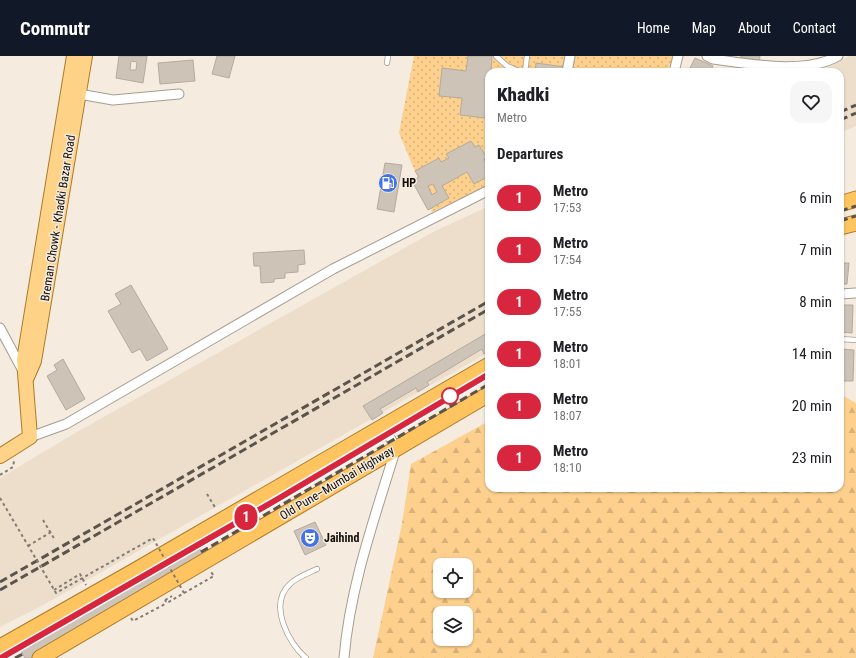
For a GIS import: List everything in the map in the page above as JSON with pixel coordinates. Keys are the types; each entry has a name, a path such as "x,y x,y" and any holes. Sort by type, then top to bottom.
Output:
{"highway":[{"path":"844,203 856,199"},
{"name":"Old Pune–Mumbai Highway","path":"0,647 131,573 485,367"},
{"name":"Old Pune–Mumbai Highway","path":"40,658 485,396"}],"main road":[{"name":"Breman Chowk - Khadki Bazar Road","path":"30,437 27,378 24,360 74,56"},
{"name":"Breman Chowk - Khadki Bazar Road","path":"27,378 34,361 85,56"},
{"path":"0,456 30,437"}],"street":[{"path":"568,68 570,56"},
{"path":"675,68 678,56"},
{"path":"707,56 713,59 755,65 801,66 827,62 838,56"},
{"path":"79,94 113,100 179,94"},
{"path":"30,437 66,424 333,269 485,192"},
{"path":"844,294 856,293"},
{"path":"0,328 27,378"},
{"path":"344,658 346,637 358,574 396,448 384,427"}],"lane":[{"path":"387,63 388,56"},
{"path":"496,56 507,66 512,68"},
{"path":"526,68 527,56"},
{"path":"844,339 856,340"},
{"path":"306,658 297,649 281,618 281,598 290,583 317,569"}],"path":[{"path":"0,475 13,467"},
{"path":"208,494 222,519"},
{"path":"0,498 56,593 153,538 184,593"},
{"path":"42,520 55,540"},
{"path":"28,546 51,532"},
{"path":"54,590 80,574"},
{"path":"166,601 184,593 214,576"},
{"path":"133,621 175,594"}],"shaded area":[{"path":"849,56 856,56 856,126 844,131 844,68 826,68"},
{"path":"485,208 485,354 45,604 0,627 0,478 77,432 433,232"}],"green space":[{"path":"414,56 677,56 668,68 485,68 485,188 432,212 399,133"},
{"path":"844,396 856,403 856,658 373,658 402,524 411,464 485,423 485,492 844,492"}],"building":[{"path":"119,56 147,56 143,83 116,78","holes":["131,61 137,62 136,70 130,70"]},
{"path":"217,56 235,56 229,78 212,74"},
{"path":"468,56 492,56 491,68 485,68 485,118 460,115 462,98 439,96 442,68 466,71"},
{"path":"741,56 760,56 759,64 740,61"},
{"path":"695,58 713,66 712,68 690,68"},
{"path":"193,60 195,81 160,84 158,63"},
{"path":"536,63 565,67 565,68 535,68"},
{"path":"471,141 475,147 479,145 485,155 485,178 474,184 467,172 442,186 449,198 428,210 412,181 419,177 415,171 439,158 441,162 449,158 446,154","holes":["433,184 437,192 432,195 428,186"]},
{"path":"385,163 402,165 394,212 377,209"},
{"path":"304,250 305,264 298,265 298,272 285,273 285,278 274,279 274,282 261,283 260,266 254,266 253,253"},
{"path":"844,263 849,263 847,284 844,284"},
{"path":"131,285 168,349 147,361 140,349 132,353 108,311 121,304 115,294"},
{"path":"844,305 853,305 852,333 844,332"},
{"path":"485,334 485,353 482,349 427,382 429,385 418,392 416,388 380,409 383,413 372,420 363,406"},
{"path":"844,349 854,350 853,381 844,381"},
{"path":"63,359 85,399 66,410 47,376 57,370 54,365"},
{"name":"Jaihind","path":"315,522 326,545 305,555 294,531"},
{"path":"193,537 207,562 37,658 25,658 14,638"}],"railway":[{"path":"844,110 856,105"},
{"path":"844,118 856,113"},
{"path":"844,210 856,206"},
{"path":"844,220 856,216"},
{"path":"0,582 485,303"},
{"path":"0,590 485,311"},
{"path":"198,545 485,376"},
{"path":"201,552 485,386"},
{"path":"1,658 19,648"},
{"path":"15,658 23,654"}],"metro line":[{"name":"1","path":"1,658 198,546 485,376"}],"place":[{"name":"HP","path":"388,183"},
{"name":"Jaihind","path":"310,538"}]}
